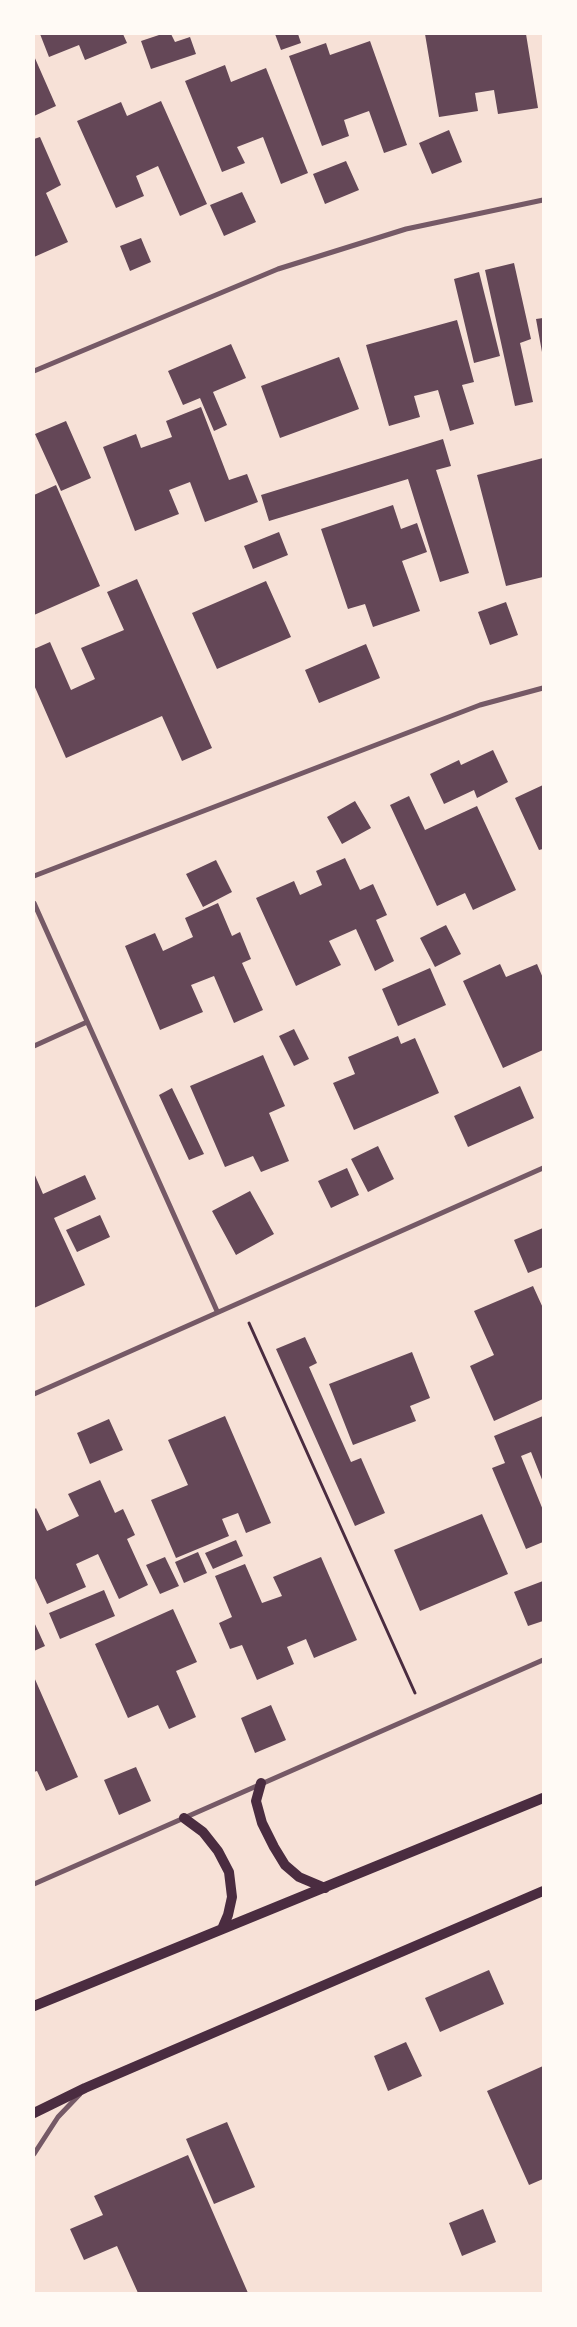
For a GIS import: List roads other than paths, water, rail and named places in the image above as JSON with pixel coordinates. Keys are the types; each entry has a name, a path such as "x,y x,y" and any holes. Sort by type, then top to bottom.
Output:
{"main road":[{"path":"261,1783 256,1802 262,1823 274,1847 285,1865 299,1877 325,1888"},
{"path":"34,2006 543,1798"},
{"path":"184,1818 202,1832 218,1851 229,1872 232,1897 228,1915 222,1929"},
{"path":"34,2113 85,2088 543,1891"}],"street":[{"path":"34,371 278,269 406,228 543,200"},
{"path":"34,876 480,705 543,688"},
{"path":"34,903 217,1311"},
{"path":"34,1046 87,1022"},
{"path":"34,1394 217,1311 543,1168"},
{"path":"34,1884 423,1711 543,1660"},
{"path":"34,2154 58,2117 85,2088"}]}
